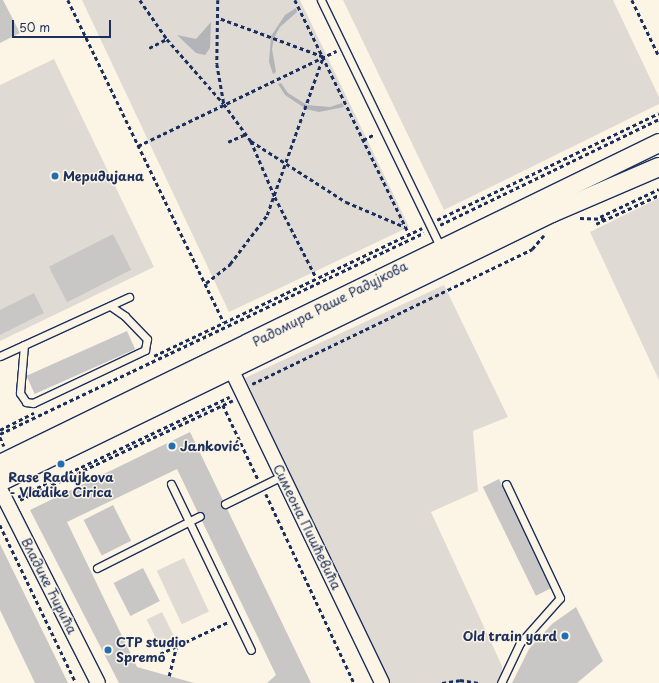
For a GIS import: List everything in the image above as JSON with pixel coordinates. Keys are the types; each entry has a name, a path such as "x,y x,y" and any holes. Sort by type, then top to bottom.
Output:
{"street":[{"name":"Радомира Раше Радујкова","path":"0,464 225,357 441,248 659,143"},
{"name":"Радомира Раше Радујкова","path":"0,482 232,371 546,217 659,167"},
{"name":"Симеона Пишћевића","path":"232,371 382,683"},
{"name":"Владике Ћирића","path":"0,489 98,683"}],"lane":[{"path":"321,0 441,248"},
{"path":"0,356 129,297"},
{"path":"24,345 20,393 26,402 33,403 145,350 147,339 125,316 110,306"},
{"path":"225,504 282,476"},
{"path":"171,484 250,650"},
{"path":"502,683 520,643 560,598 506,484"},
{"path":"97,568 200,516"}],"path":[{"path":"68,0 224,322"},
{"path":"140,0 167,39 224,104 251,141 275,197 316,277"},
{"path":"218,0 220,19 217,64 224,104"},
{"path":"296,0 408,234"},
{"path":"632,0 659,56"},
{"path":"220,19 279,39 323,57"},
{"path":"149,48 167,39"},
{"path":"138,146 344,47"},
{"path":"206,283 230,264 253,238 275,197 323,57"},
{"path":"0,430 316,277 408,234 431,227 659,113"},
{"path":"0,434 659,119"},
{"path":"363,140 384,130"},
{"path":"228,142 246,134"},
{"path":"251,141 286,165 346,202 405,227"},
{"path":"598,218 659,189"},
{"path":"596,224 659,195"},
{"path":"572,218 608,219"},
{"path":"8,504 222,402 240,390 532,249 545,233"},
{"path":"8,504 223,405 240,390"},
{"path":"223,405 354,683"},
{"path":"0,525 76,683"},
{"path":"160,654 235,618"},
{"path":"169,676 176,646"},
{"path":"442,683 460,680 479,683"}],"shaded area":[{"path":"82,0 300,0 409,227 229,312"},
{"path":"343,0 613,0 659,97 659,104 444,210"},
{"path":"296,8 297,12 280,27 274,38 272,49 276,72 273,74 269,62 271,36 285,15"},
{"path":"211,22 210,48 205,55 196,53 177,35 196,39"},
{"name":"Меридијана","path":"54,59 154,267 0,341 0,85"},
{"path":"281,83 288,93 307,105 330,107 342,103 344,107 319,112 306,109 285,95 278,84"},
{"path":"659,198 659,380 590,232"},
{"path":"444,285 508,417 473,431 478,491 431,512 502,666 501,683 390,683 245,378"},
{"path":"184,558 209,611 182,624 157,571"},
{"path":"162,612 177,643 162,650 147,619"}],"building":[{"path":"0,0 3,0 20,33 0,43"},
{"path":"113,234 131,270 67,302 49,267"},
{"path":"34,293 44,313 0,335 0,310"},
{"path":"127,331 135,349 35,394 27,376"},
{"path":"190,432 311,683 267,683 276,675 177,469 67,522 137,667 194,683 119,683 30,510"},
{"path":"499,479 552,588 536,596 483,487"},
{"path":"113,505 131,541 102,556 84,520"},
{"path":"0,544 68,683 35,683 0,610"},
{"path":"143,568 160,601 130,616 114,583"},
{"name":"Old train yard","path":"576,607 603,661 577,683 512,683 529,649 552,624"}],"place":[{"name":"Меридијана","path":"55,176"},
{"name":"Janković","path":"172,446"},
{"name":"Rase Radujkova - Vladike Cirica","path":"61,464"},
{"name":"Old train yard","path":"565,636"},
{"name":"CTP studio Spremo","path":"108,650"}]}
